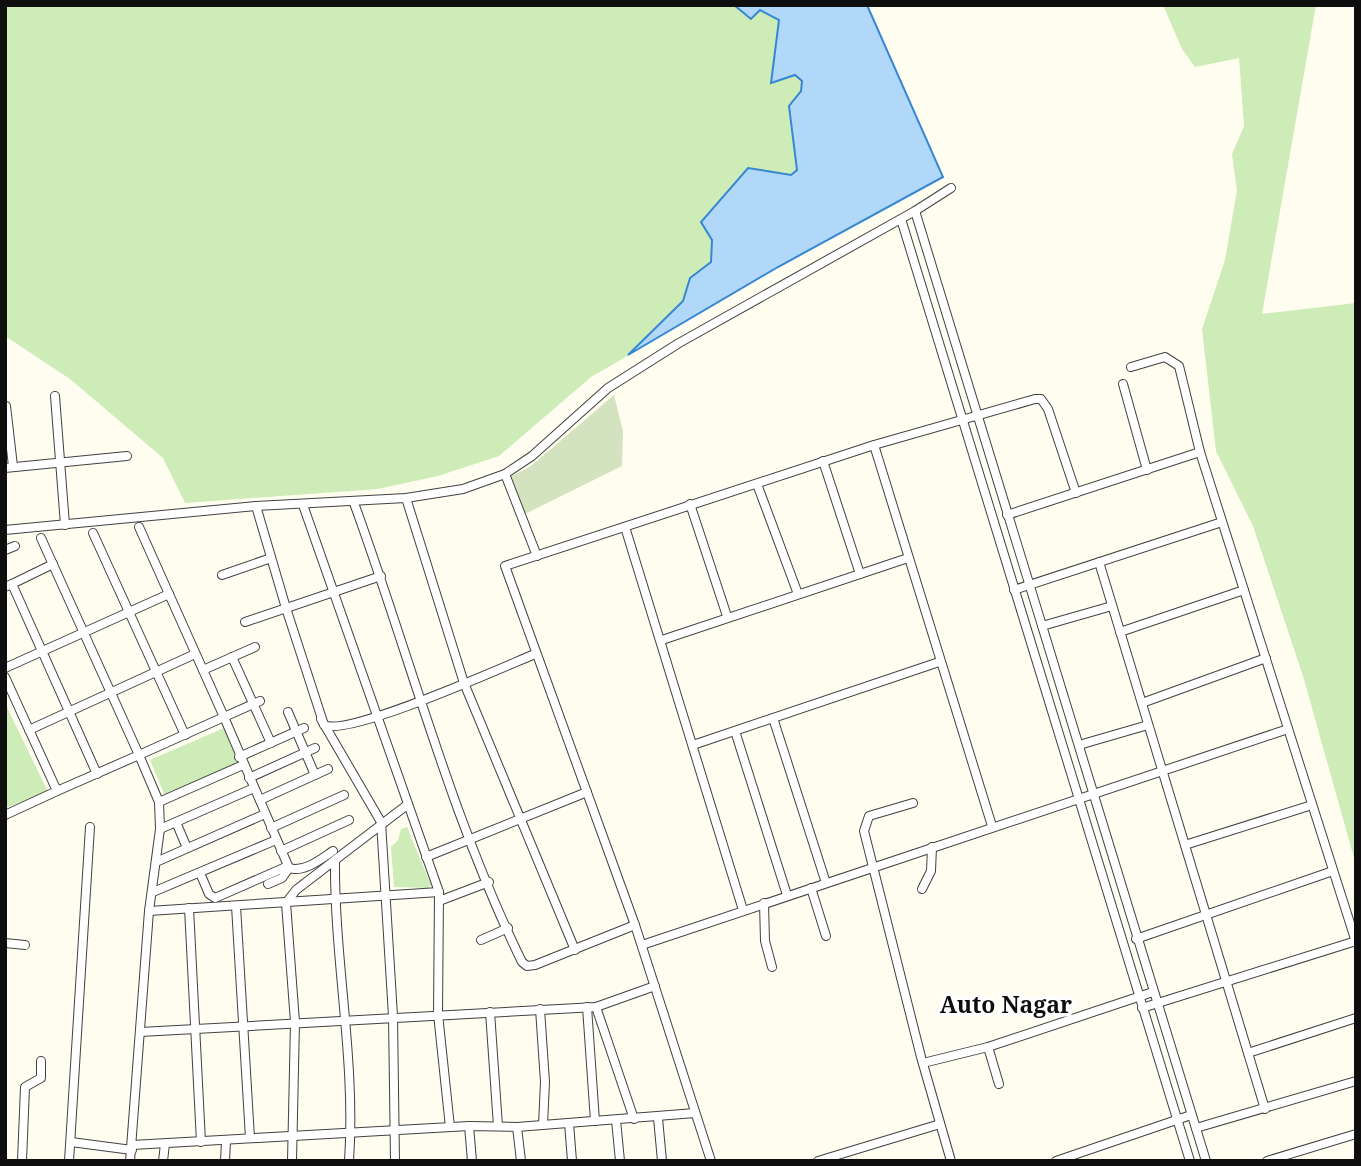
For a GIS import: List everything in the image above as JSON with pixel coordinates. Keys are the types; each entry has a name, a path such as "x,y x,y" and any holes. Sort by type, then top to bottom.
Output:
{"street":[{"path":"5,530 256,506 354,503 406,498 463,489 505,474 544,448 608,388 679,343 901,219 951,188"},
{"path":"915,211 1206,1161"},
{"path":"901,219 1189,1161"},
{"path":"1132,367 1165,357 1179,366 1200,452 1356,942 1142,1008"},
{"path":"1123,384 1147,470"},
{"path":"55,396 63,463 65,525"},
{"path":"711,1161 642,945 505,566 874,445 1041,399 1048,409 1076,493"},
{"path":"6,406 9,467 127,456"},
{"path":"874,445 939,662 992,826"},
{"path":"1007,515 1200,452"},
{"path":"824,461 860,574"},
{"path":"505,474 537,556"},
{"path":"757,484 798,594"},
{"path":"406,498 464,683 575,950"},
{"path":"354,503 381,576 419,701 471,839 527,966 635,925"},
{"path":"690,504 727,616"},
{"path":"303,505 439,896 438,1014 450,1127"},
{"path":"256,506 321,719 381,822 393,1016 395,1161"},
{"path":"1014,590 1222,522"},
{"path":"139,527 288,867 295,870 334,856"},
{"path":"625,527 662,639 743,910"},
{"path":"93,533 185,735"},
{"path":"41,538 159,802 160,828 149,911 130,1161"},
{"path":"5,550 15,546"},
{"path":"222,575 271,558"},
{"path":"662,639 908,558"},
{"path":"1099,562 1265,1109"},
{"path":"53,564 8,586 42,650 97,774"},
{"path":"245,622 381,576"},
{"path":"1120,632 1244,590"},
{"path":"5,668 169,594"},
{"path":"1042,626 1112,606"},
{"path":"202,670 255,647"},
{"path":"29,730 195,654"},
{"path":"321,719 324,724 338,728 376,717 535,654"},
{"path":"232,657 256,702 271,743"},
{"path":"1142,703 1266,658"},
{"path":"694,745 939,662"},
{"path":"5,677 57,791"},
{"path":"5,815 256,702"},
{"path":"288,712 300,730 305,752 315,775"},
{"path":"773,718 826,883"},
{"path":"1079,746 1148,725"},
{"path":"642,945 1288,729"},
{"path":"159,802 300,730"},
{"path":"735,731 787,895"},
{"path":"249,778 315,748"},
{"path":"260,800 328,769"},
{"path":"160,828 254,788"},
{"path":"426,857 519,817 587,792"},
{"path":"271,828 344,795"},
{"path":"913,803 869,816 865,822 872,867 951,1161"},
{"path":"292,1161 295,1138 295,1022 286,903 296,890 334,856 407,805"},
{"path":"1185,845 1312,805"},
{"path":"156,862 265,814"},
{"path":"281,850 349,820"},
{"path":"176,822 187,848"},
{"path":"69,1161 90,827"},
{"path":"153,892 276,840"},
{"path":"922,889 931,871 932,847"},
{"path":"334,856 334,898 345,1019 351,1135 349,1161"},
{"path":"200,873 209,894 215,898 288,867"},
{"path":"268,884 282,878 288,867"},
{"path":"1136,939 1333,871"},
{"path":"149,911 387,895 439,896 489,882"},
{"path":"811,888 826,936"},
{"path":"764,903 765,941 772,967"},
{"path":"236,906 250,1138"},
{"path":"189,908 201,1142"},
{"path":"481,940 508,928"},
{"path":"5,943 25,945"},
{"path":"140,1032 591,1007 655,986"},
{"path":"923,1063 988,1046 1153,992"},
{"path":"591,1007 634,1119"},
{"path":"591,1007 595,1121"},
{"path":"540,1009 545,1082 543,1125"},
{"path":"490,1012 498,1126"},
{"path":"1248,1053 1356,1018"},
{"path":"988,1046 999,1084"},
{"path":"22,1161 25,1087 41,1078 41,1061"},
{"path":"1195,1128 1356,1081"},
{"path":"71,1142 132,1147 469,1126 517,1127 695,1113"},
{"path":"1056,1161 1191,1115"},
{"path":"658,1118 662,1161"},
{"path":"616,1120 620,1161"},
{"path":"569,1123 572,1161"},
{"path":"818,1161 940,1124"},
{"path":"469,1126 472,1161"},
{"path":"517,1127 521,1161"},
{"path":"1267,1161 1356,1134"},
{"path":"225,1161 226,1141"},
{"path":"163,1161 165,1144"}],"green space":[{"path":"5,5 734,5 742,10 760,10 779,20 772,83 795,75 802,80 801,91 789,106 797,171 712,240 711,262 690,278 683,301 629,355 591,377 499,456 438,476 378,489 185,503 163,458 70,379 5,336"},
{"path":"1163,5 1316,5 1262,314 1356,303 1356,865 1303,676 1253,526 1216,451 1202,329 1225,260 1237,190 1232,154 1244,126 1239,58 1195,67 1182,49"},
{"path":"614,395 623,431 622,466 525,514 510,477 531,466"},
{"path":"5,703 48,792 5,808"},
{"path":"224,728 239,765 165,796 150,760"},
{"path":"407,827 431,885 428,888 394,887 391,847 398,840 401,829"}],"water":[{"path":"734,5 867,5 943,177 778,267 628,355 683,301 690,278 711,262 712,240 701,222 748,168 791,175 797,170 789,106 801,91 802,81 795,75 771,83 779,20 760,10 751,19"}],"district":[{"name":"Auto Nagar","path":"1006,1004"}]}
